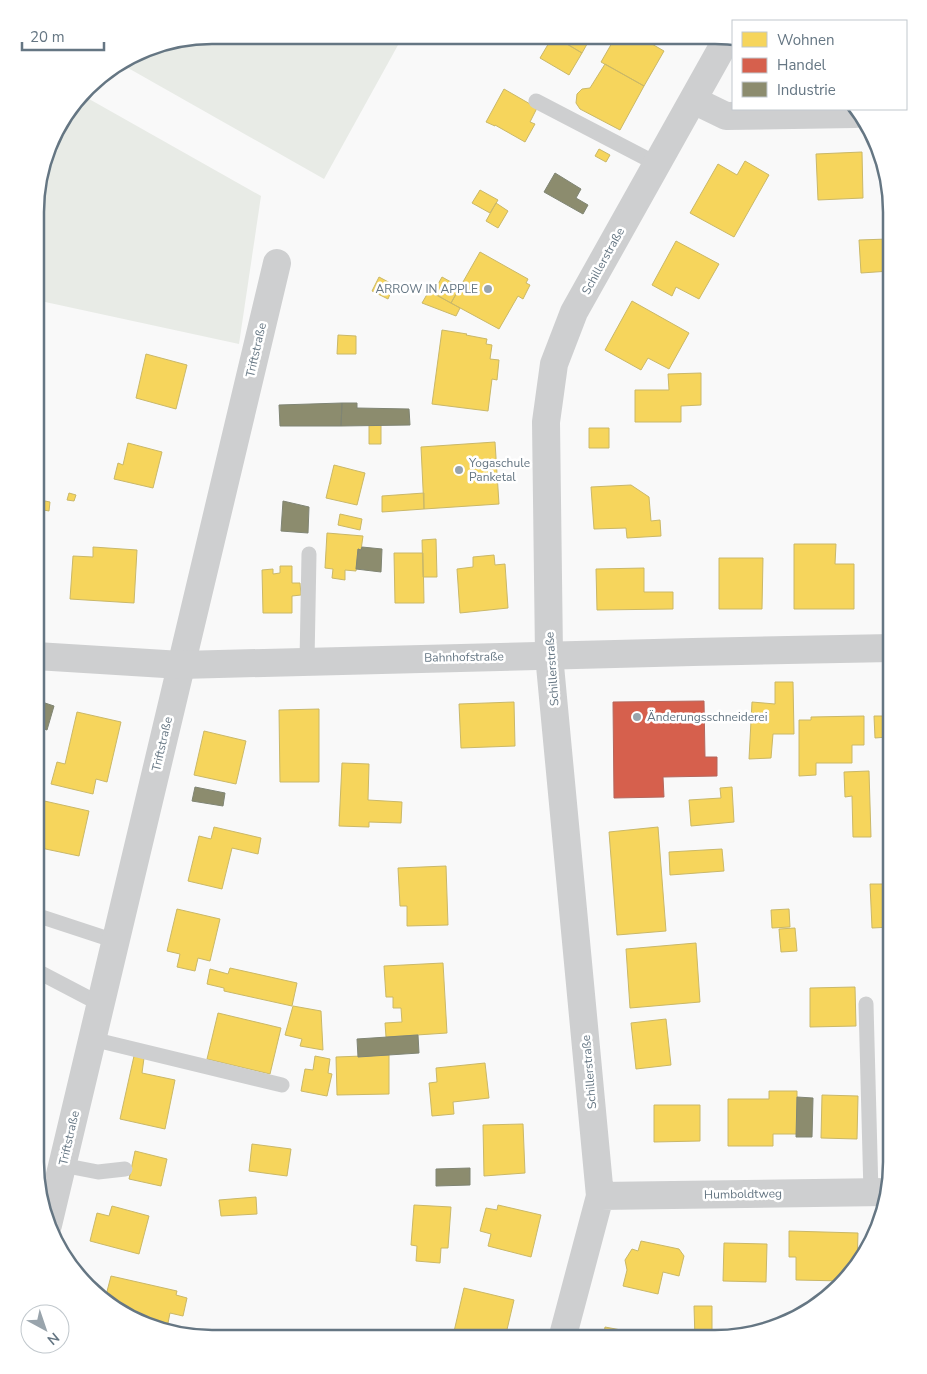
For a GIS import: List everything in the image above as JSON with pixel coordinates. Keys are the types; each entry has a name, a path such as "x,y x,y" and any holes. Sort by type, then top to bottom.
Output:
{"street":[{"name":"Schillerstraße","path":"564,1330 600,1196 550,655 546,422 554,364 574,312 723,44"},
{"path":"693,100 726,116 852,114"},
{"name":"Triftstraße","path":"51,1211 277,263"},
{"name":"Bahnhofstraße","path":"44,656 181,665 883,648"},
{"name":"Humboldtweg","path":"600,1196 878,1192"}],"lane":[{"path":"536,101 657,164"},
{"path":"307,661 309,554"},
{"path":"44,918 115,941"},
{"path":"44,975 100,1004"},
{"path":"866,1004 878,1192"},
{"path":"92,1039 282,1085"},
{"path":"62,1166 98,1172 125,1169"}],"shaded area":[{"path":"399,44 324,179 126,67 168,49 190,45"},
{"path":"88,98 261,196 239,344 44,302 44,212 49,168 66,128 78,109"}],"building: Wohnen":[{"path":"548,44 567,44 582,53 569,75 540,58"},
{"path":"567,44 587,44 582,53"},
{"path":"611,44 652,44 664,51 644,86 601,62"},
{"path":"605,64 644,86 620,130 580,109 576,103 577,94 582,89 590,88"},
{"path":"504,89 537,108 530,122 535,124 525,142 486,122"},
{"path":"599,149 610,155 606,162 595,156"},
{"path":"862,152 863,198 818,200 816,154"},
{"path":"745,161 769,175 734,237 690,213 718,164 737,175"},
{"path":"480,190 498,200 490,213 472,203"},
{"path":"496,203 508,211 498,228 486,221"},
{"path":"883,239 883,271 861,273 859,240"},
{"path":"676,241 719,264 699,299 676,287 672,296 652,285"},
{"path":"480,252 528,279 526,283 530,285 523,299 518,296 499,329 451,303"},
{"path":"379,277 394,285 388,299 372,291"},
{"path":"442,277 460,287 451,303 433,293"},
{"path":"429,291 460,308 456,316 422,303"},
{"path":"632,301 689,333 669,369 648,358 641,370 605,350"},
{"path":"442,330 487,339 486,344 492,345 490,359 499,360 497,380 492,379 488,411 432,404"},
{"path":"338,335 356,336 356,354 337,354"},
{"path":"146,354 187,365 176,409 136,398"},
{"path":"701,373 701,405 681,406 681,422 635,422 635,390 669,390 668,374"},
{"path":"369,425 381,425 381,444 369,444"},
{"path":"589,428 609,428 609,448 589,448"},
{"name":"Yogaschule Panketal","path":"495,442 499,504 424,509 421,447"},
{"path":"128,443 162,452 153,488 114,479 118,463 123,465"},
{"path":"334,465 365,473 357,505 326,498"},
{"path":"631,485 649,497 651,521 660,520 661,536 627,538 626,528 594,529 591,487"},
{"path":"69,493 76,495 74,501 67,500"},
{"path":"424,493 424,509 382,512 382,496"},
{"path":"44,501 50,502 49,511 44,510"},
{"path":"340,514 362,519 360,530 338,525"},
{"path":"327,533 363,536 361,550 358,549 356,571 345,570 345,580 332,578 333,569 325,568"},
{"path":"436,539 437,577 423,577 422,540"},
{"path":"794,544 836,544 835,564 854,564 854,609 794,609"},
{"path":"93,547 137,550 134,603 70,599 73,556 93,557"},
{"path":"394,553 423,553 424,603 395,603"},
{"path":"494,555 495,565 505,564 508,608 460,613 457,569 473,567 473,557"},
{"path":"719,558 763,558 762,609 719,609"},
{"path":"280,566 292,566 292,583 300,583 301,595 292,596 292,613 263,613 262,570 273,569 273,574 280,573"},
{"path":"644,568 644,592 673,592 673,609 597,610 596,569"},
{"path":"775,682 793,682 794,734 773,734 771,758 749,759 752,702 775,704"},
{"path":"514,702 515,746 461,748 459,704"},
{"path":"319,709 319,782 280,782 279,710"},
{"path":"77,712 121,722 107,782 96,779 93,794 51,784 57,762 65,764"},
{"path":"864,716 864,745 852,745 852,763 816,763 816,775 799,776 799,720 811,720 811,717"},
{"path":"874,716 883,716 883,737 875,738"},
{"path":"204,731 246,741 236,784 194,775"},
{"path":"342,763 369,764 368,800 402,802 401,823 369,822 369,827 339,826"},
{"path":"869,771 871,837 853,837 852,796 845,797 844,772"},
{"path":"732,787 734,822 691,826 689,800 721,798 720,788"},
{"path":"44,801 89,811 79,856 44,849"},
{"path":"214,827 261,838 258,854 232,848 222,889 188,881 199,836 211,839"},
{"path":"658,827 666,931 617,935 609,832"},
{"path":"722,849 724,871 670,875 669,852"},
{"path":"446,866 448,925 407,926 407,906 400,906 398,868"},
{"path":"870,884 883,884 883,927 872,928"},
{"path":"177,909 220,919 210,961 198,958 195,971 177,967 180,954 167,951"},
{"path":"789,909 790,927 772,928 771,910"},
{"path":"795,928 797,951 781,952 779,929"},
{"path":"696,943 700,1002 630,1008 626,949"},
{"path":"443,963 447,1033 386,1037 385,1023 402,1022 401,1008 393,1008 393,997 386,997 384,966"},
{"path":"230,968 297,983 292,1006 224,991 224,988 207,984 210,969 228,974"},
{"path":"855,987 856,1026 810,1027 810,988"},
{"path":"293,1006 321,1011 323,1050 300,1046 302,1039 285,1035"},
{"path":"218,1013 281,1028 270,1074 207,1059"},
{"path":"666,1019 671,1065 636,1069 631,1023"},
{"path":"389,1055 389,1094 337,1095 336,1057"},
{"path":"134,1056 144,1058 142,1073 175,1080 165,1129 120,1119"},
{"path":"315,1056 330,1059 328,1073 332,1074 327,1096 301,1091 305,1069 313,1070"},
{"path":"485,1063 489,1098 453,1102 454,1114 432,1116 429,1083 437,1082 436,1068"},
{"path":"769,1091 797,1091 797,1134 773,1134 773,1146 728,1146 728,1099 769,1099"},
{"path":"822,1095 858,1096 857,1139 821,1138"},
{"path":"654,1105 700,1105 700,1141 654,1142"},
{"path":"523,1124 525,1173 484,1176 483,1125"},
{"path":"252,1144 291,1149 287,1176 249,1171"},
{"path":"135,1151 167,1159 161,1186 129,1179"},
{"path":"256,1197 257,1214 221,1216 219,1200"},
{"path":"414,1205 451,1207 448,1248 441,1248 440,1263 416,1261 417,1246 411,1245"},
{"path":"498,1205 541,1215 531,1257 488,1246 491,1234 480,1231 486,1208 497,1210"},
{"path":"112,1206 149,1216 139,1254 90,1241 97,1213 109,1216"},
{"path":"789,1231 858,1233 857,1252 834,1281 796,1280 796,1257 789,1257"},
{"path":"641,1241 679,1249 684,1256 679,1276 663,1272 658,1294 623,1286 627,1270 625,1260 632,1249 638,1251"},
{"path":"724,1243 767,1244 766,1282 723,1281"},
{"path":"111,1276 177,1291 176,1295 187,1298 183,1316 170,1313 168,1325 128,1308 106,1294"},
{"path":"464,1288 514,1300 507,1330 454,1330"},
{"path":"694,1306 712,1306 712,1330 695,1330"},
{"path":"605,1327 621,1330 604,1330"}],"building: Handel":[{"path":"704,701 705,757 717,757 717,776 663,777 664,797 614,798 613,702"}],"building: Industrie":[{"path":"555,173 581,189 576,198 588,205 583,214 544,192"},
{"path":"342,403 357,403 357,408 409,409 410,425 341,426"},
{"path":"342,403 341,426 280,426 279,405"},
{"path":"283,501 309,507 308,533 281,531"},
{"path":"362,547 382,549 381,572 356,569 358,549 361,550"},
{"path":"44,703 54,706 47,730 44,729"},
{"path":"195,787 225,793 223,806 192,801"},
{"path":"418,1035 419,1053 358,1057 357,1039"},
{"path":"797,1097 813,1098 812,1137 796,1137"},
{"path":"470,1168 470,1185 436,1186 436,1169"}],"place":[{"name":"ARROW IN APPLE","path":"488,289"},
{"name":"Yogaschule Panketal","path":"459,470"},
{"name":"Änderungsschneiderei","path":"637,717"}]}
